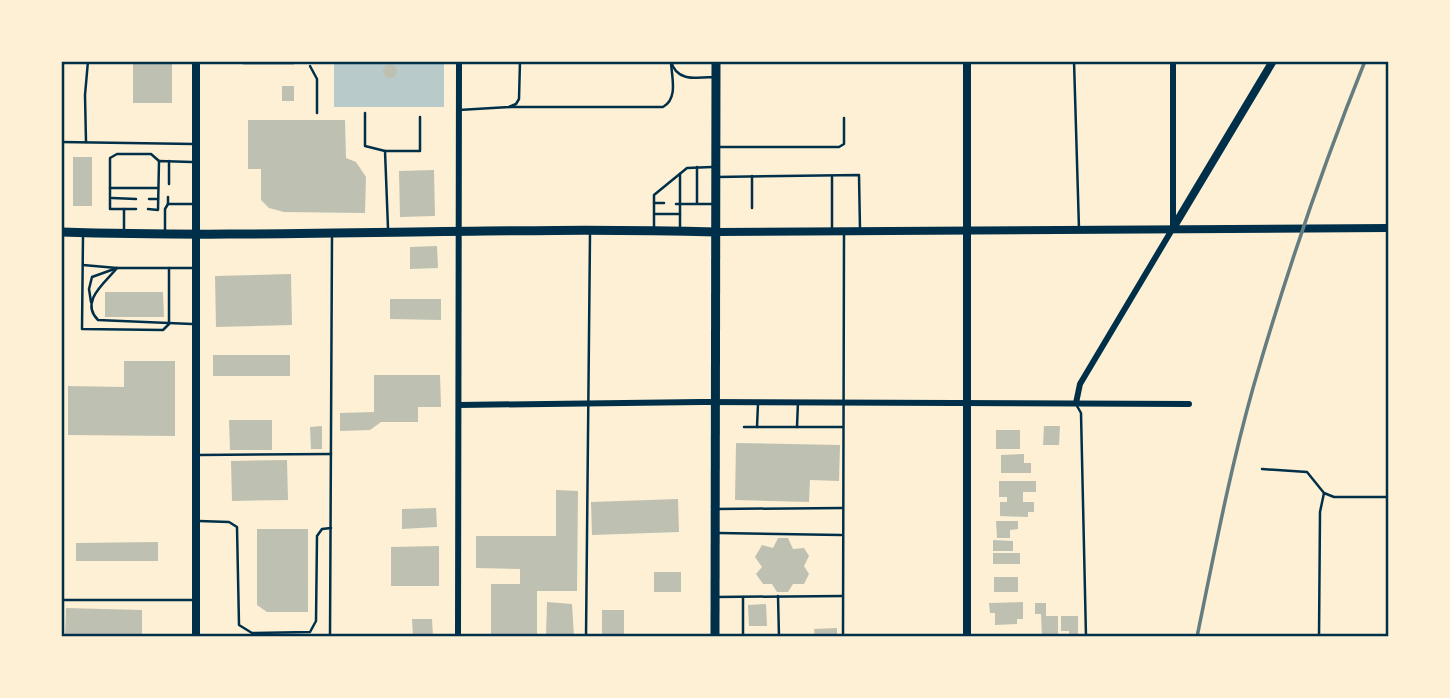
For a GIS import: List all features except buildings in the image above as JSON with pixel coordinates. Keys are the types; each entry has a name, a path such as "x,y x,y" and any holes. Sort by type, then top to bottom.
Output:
{"main road":[{"path":"715,637 716,61"},
{"path":"61,232 716,232"}],"street":[{"path":"196,61 196,637"},
{"path":"458,637 459,61"},
{"path":"967,61 967,637"},
{"path":"1173,61 1173,228"},
{"path":"1076,403 1080,384 1273,61"},
{"path":"716,232 1389,228"},
{"path":"459,405 715,402 1189,404"}],"lane":[{"path":"86,142 85,95 89,61"},
{"path":"509,107 519,99 520,61"},
{"path":"1074,61 1079,229"},
{"path":"459,110 509,107 663,107 668,105 672,98 671,62"},
{"path":"671,62 678,75 716,77"},
{"path":"310,66 317,79 317,113"},
{"path":"365,113 365,146 385,150 421,151 420,117"},
{"path":"716,147 839,148 844,144 844,118"},
{"path":"61,142 196,144"},
{"path":"385,150 388,232"},
{"path":"136,209 110,209 110,158 117,154 151,155 159,161 196,162"},
{"path":"158,210 159,161"},
{"path":"169,161 169,184"},
{"path":"697,167 697,204"},
{"path":"654,232 654,194 687,168 697,167 752,176 859,175 860,233"},
{"path":"680,174 680,232"},
{"path":"752,176 752,208"},
{"path":"832,176 832,233"},
{"path":"110,188 158,188"},
{"path":"165,232 165,209 169,204 169,197"},
{"path":"110,198 136,199"},
{"path":"149,199 158,199"},
{"path":"654,203 664,203"},
{"path":"169,204 196,204"},
{"path":"678,204 715,204"},
{"path":"124,209 124,232"},
{"path":"148,209 165,209"},
{"path":"654,214 680,214"},
{"path":"586,637 590,230"},
{"path":"330,637 332,232"},
{"path":"83,233 82,329 163,330 169,324 169,268"},
{"path":"843,637 844,233"},
{"path":"83,265 195,268"},
{"path":"91,307 93,296 117,268"},
{"path":"117,268 92,277 89,289 91,307 98,320 196,324"},
{"path":"757,427 758,402"},
{"path":"797,402 797,427"},
{"path":"1076,403 1081,413 1086,637"},
{"path":"744,427 842,427"},
{"path":"196,454 331,454"},
{"path":"1262,469 1307,472 1324,493 1335,497 1389,498"},
{"path":"1320,637 1320,512 1324,493"},
{"path":"715,509 842,509"},
{"path":"196,521 229,522 237,527 239,625 251,633 310,635 316,621 317,536 322,529 331,528"},
{"path":"715,533 842,535"},
{"path":"779,596 779,637"},
{"path":"715,597 842,596"},
{"path":"743,597 743,637"},
{"path":"61,600 196,600"}],"shaded area":[{"path":"334,61 444,61 444,107 334,107"}],"railway":[{"path":"1197,637 1253,388 1305,223 1365,61"}]}
